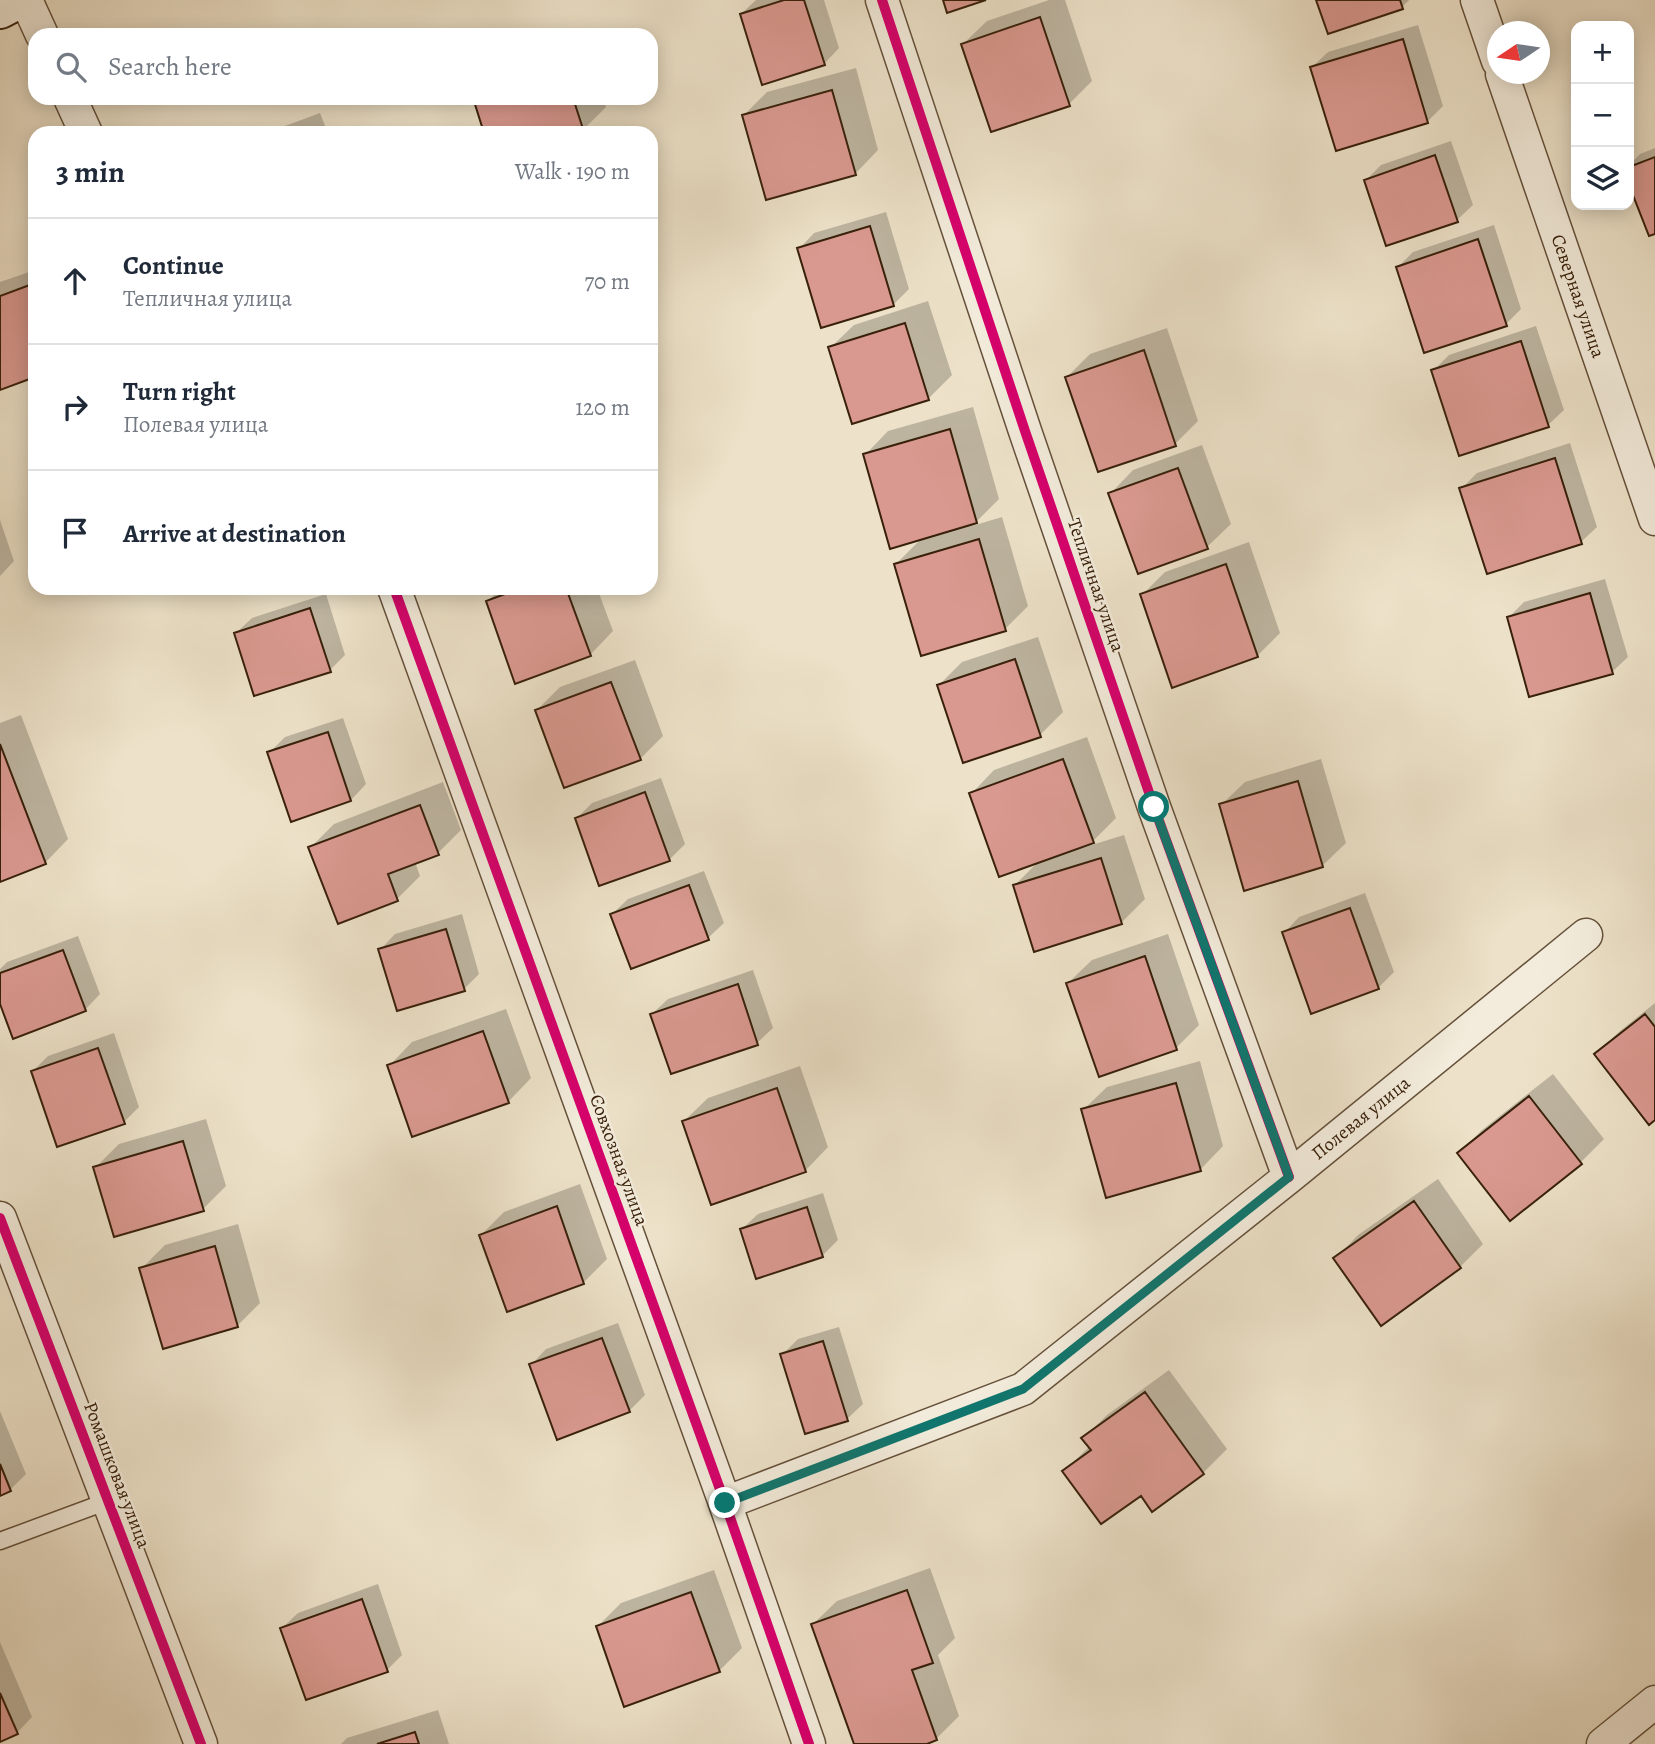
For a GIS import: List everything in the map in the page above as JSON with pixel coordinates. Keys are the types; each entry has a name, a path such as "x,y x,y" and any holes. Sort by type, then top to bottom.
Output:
{"street":[{"path":"0,9 17,0"},
{"path":"26,0 38,28"},
{"name":"Тепличная улица","path":"882,0 1025,431 1154,807 1289,1177"},
{"path":"1477,0 1487,30"},
{"name":"Северная улица","path":"1505,84 1655,519"},
{"path":"73,105 83,126"},
{"name":"Совхозная улица","path":"397,595 725,1503 809,1744"},
{"name":"Полевая улица","path":"725,1503 1023,1389 1586,935"},
{"name":"Ромашковая улица","path":"0,1218 201,1744"},
{"path":"1603,1744 1655,1702"}],"lane":[{"path":"0,1541 108,1501"}],"building":[{"path":"784,0 804,0 825,65 762,85 740,14"},
{"path":"943,0 986,0 947,13"},
{"path":"1316,0 1400,0 1403,9 1328,34"},
{"path":"1040,17 1070,106 991,132 961,44"},
{"path":"1403,39 1428,123 1336,151 1310,67"},
{"path":"832,90 856,175 766,200 742,115"},
{"path":"475,105 575,105 582,126 482,126"},
{"path":"1435,155 1458,222 1386,246 1364,180"},
{"path":"1655,157 1655,234 1649,236 1634,198 1634,165"},
{"path":"870,226 894,306 821,328 797,248"},
{"path":"1478,239 1507,326 1424,353 1396,267"},
{"path":"28,286 28,380 0,390 0,296"},
{"path":"905,323 929,400 852,424 828,347"},
{"path":"1521,341 1549,427 1459,456 1431,370"},
{"path":"1144,350 1176,446 1098,472 1065,377"},
{"path":"950,429 977,523 890,549 863,454"},
{"path":"1555,458 1582,544 1487,574 1459,488"},
{"path":"1178,468 1208,549 1138,574 1108,493"},
{"path":"979,539 1006,631 921,656 894,564"},
{"path":"1226,564 1258,657 1172,688 1140,594"},
{"path":"1590,593 1613,674 1529,697 1507,617"},
{"path":"502,595 569,595 591,656 515,684 486,601"},
{"path":"310,608 331,672 254,696 234,633"},
{"path":"1015,659 1041,737 963,763 937,685"},
{"path":"611,682 641,760 564,788 535,710"},
{"path":"328,732 351,801 291,822 267,752"},
{"path":"0,744 46,864 0,882"},
{"path":"1063,759 1094,843 999,877 969,793"},
{"path":"1298,781 1323,867 1244,891 1219,804"},
{"path":"645,792 670,861 599,886 575,818"},
{"path":"420,805 439,855 388,874 398,901 338,924 308,847"},
{"path":"1101,858 1122,924 1034,952 1013,885"},
{"path":"689,885 709,940 631,969 610,914"},
{"path":"1350,908 1379,989 1311,1014 1282,932"},
{"path":"446,929 465,991 397,1011 378,949"},
{"path":"63,950 86,1011 13,1039 0,1004 0,973"},
{"path":"1145,956 1177,1050 1099,1077 1066,983"},
{"path":"738,984 758,1045 671,1074 650,1014"},
{"path":"1645,1014 1655,1027 1655,1120 1649,1125 1594,1054"},
{"path":"483,1031 509,1103 412,1137 387,1065"},
{"path":"98,1048 125,1124 57,1147 31,1071"},
{"path":"1176,1083 1201,1171 1106,1198 1081,1109"},
{"path":"777,1088 806,1172 711,1205 682,1121"},
{"path":"1529,1096 1582,1164 1510,1221 1457,1153"},
{"path":"183,1141 204,1211 114,1237 93,1167"},
{"path":"1414,1201 1461,1268 1381,1326 1333,1258"},
{"path":"557,1206 584,1284 507,1312 479,1235"},
{"path":"807,1207 823,1257 756,1279 740,1229"},
{"path":"215,1246 238,1327 163,1349 139,1268"},
{"path":"602,1338 630,1412 557,1440 529,1364"},
{"path":"823,1341 848,1421 805,1434 780,1354"},
{"path":"1145,1392 1204,1474 1152,1512 1141,1496 1101,1524 1062,1471 1091,1450 1081,1438"},
{"path":"0,1464 11,1491 0,1496"},
{"path":"907,1590 933,1663 912,1670 937,1740 927,1744 854,1744 811,1624"},
{"path":"691,1592 720,1672 624,1707 596,1626"},
{"path":"362,1599 388,1672 306,1700 280,1628"},
{"path":"0,1693 18,1734 0,1742"},
{"path":"415,1732 419,1744 377,1744"}],"cycle path":[{"path":"882,0 1025,431 1154,807 1289,1177"},
{"path":"397,595 725,1503 809,1744"},
{"path":"0,1218 201,1744"}],"route":[{"path":"725,1503 1023,1389 1289,1177 1154,807"}]}
